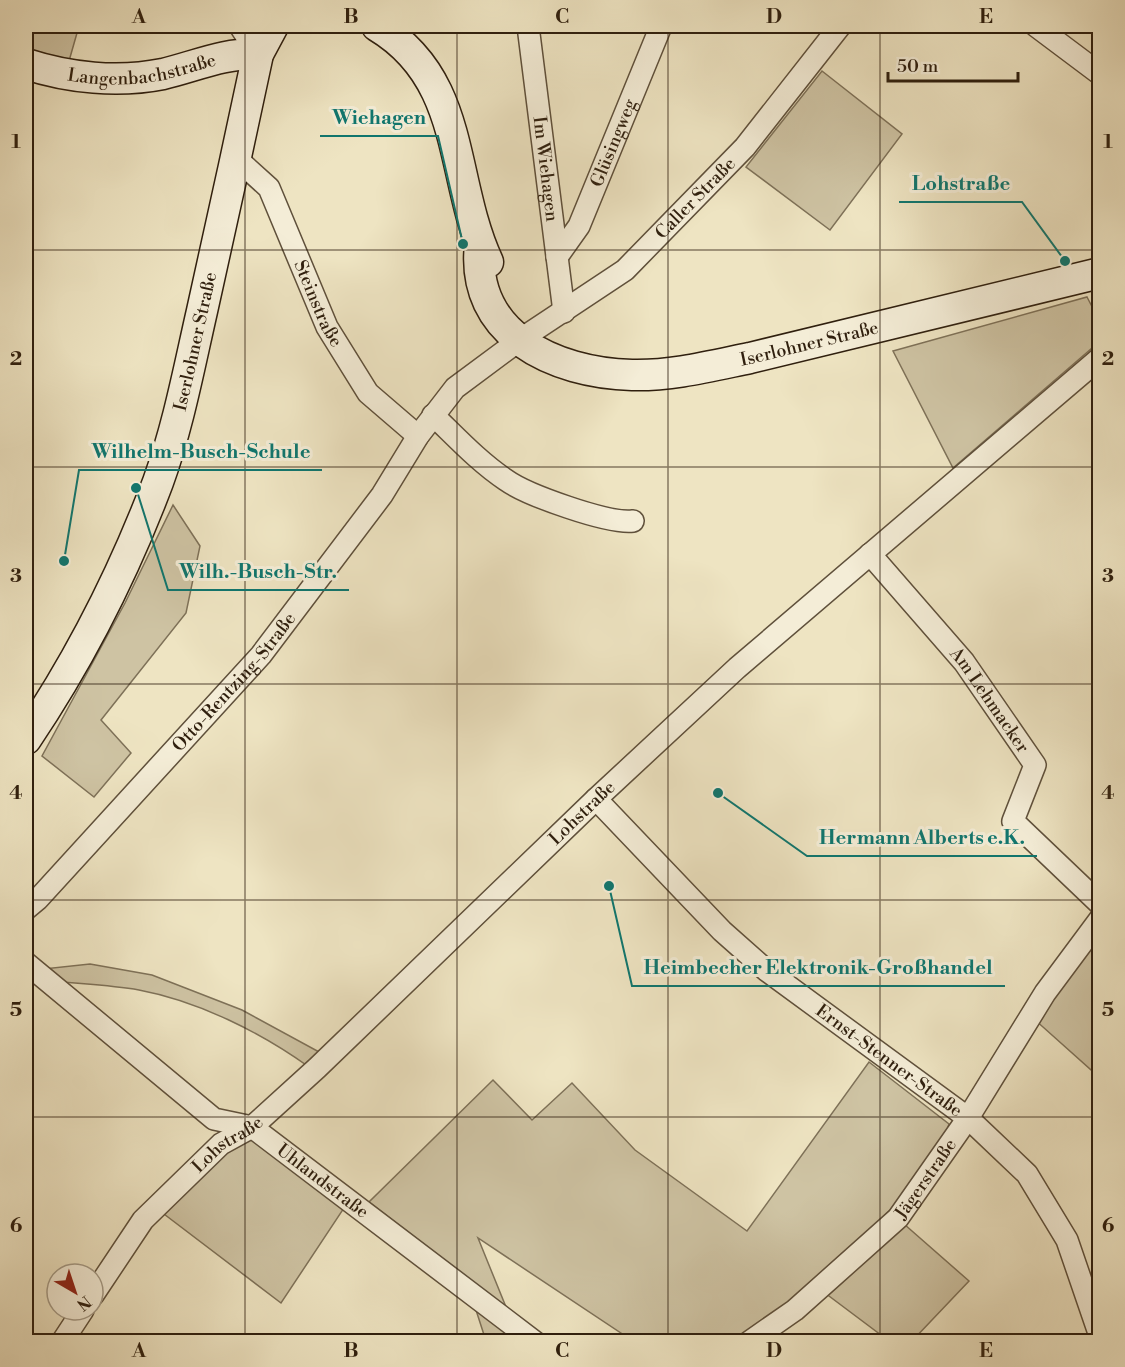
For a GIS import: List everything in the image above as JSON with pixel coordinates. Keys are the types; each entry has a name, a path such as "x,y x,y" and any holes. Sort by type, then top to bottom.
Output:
{"main road":[{"name":"Iserlohner Straße","path":"26,739 54,696 98,617 124,563 158,481 178,417 258,54 273,26"},
{"name":"Iserlohner Straße","path":"377,26 409,49 430,76 440,94 459,155 480,244 502,304 521,339 541,353 582,369 633,375 672,372 750,358 1100,273"},
{"name":"Langenbachstraße","path":"26,64 52,73 107,79 162,74 231,54 258,54"}],"street":[{"path":"240,26 258,54"},
{"name":"Im Wiehagen","path":"528,26 564,312"},
{"name":"Glüsingweg","path":"557,257 579,226 661,26"},
{"name":"Caller Straße","path":"521,339 625,270 745,147 840,26"},
{"path":"1036,26 1100,74"},
{"name":"Steinstraße","path":"236,158 269,188 327,327 368,393 418,436"},
{"name":"Otto-Rentzing-Straße","path":"26,909 38,899 261,655 382,495 418,436 455,388 521,339"},
{"name":"Lohstraße","path":"105,1277 142,1221 221,1144 252,1127 317,1068 596,799 737,668 1097,365"},
{"path":"433,415 507,481 573,508 621,523 633,521"},
{"name":"Am Lehmacker","path":"870,554 964,662 1035,765 1013,821 1100,904"},
{"name":"Ernst-Stenner-Straße","path":"596,799 722,931 766,970 968,1118 1027,1174 1067,1240 1100,1336"},
{"name":"Jägerstraße","path":"749,1341 795,1310 898,1218 968,1118 1045,993 1100,919"},
{"name":"Uhlandstraße","path":"26,963 214,1119 252,1127 535,1341"},
{"path":"62,1341 75,1322"}],"shaded area":[{"path":"26,26 79,26 67,68 26,56"},
{"path":"822,71 902,134 830,230 746,167"},
{"path":"1087,297 1099,320 1099,342 953,468 893,351"},
{"path":"173,505 200,546 186,613 101,720 131,753 94,797 42,756 125,603"},
{"path":"1099,929 1099,1077 1034,1019"},
{"path":"90,964 152,975 242,1010 321,1053 309,1067 249,1030 206,1010 139,990 52,981 43,969"},
{"path":"869,1062 949,1124 943,1142 892,1208 818,1283 787,1306 731,1341 633,1341 478,1238 506,1307 369,1202 493,1080 532,1120 572,1083 635,1150 747,1231"},
{"path":"251,1136 344,1208 281,1303 160,1211 224,1151"},
{"path":"904,1224 969,1281 912,1341 889,1341 825,1293"},
{"path":"475,1307 521,1341 486,1341"}],"place":[{"name":"Wiehagen","path":"463,244"},
{"name":"Lohstraße","path":"1065,261"},
{"name":"Wilh.-Busch-Str.","path":"136,488"},
{"name":"Wilhelm-Busch-Schule","path":"64,561"},
{"name":"Hermann Alberts e.K.","path":"718,793"},
{"name":"Heimbecher Elektronik-Großhandel","path":"609,886"}]}
